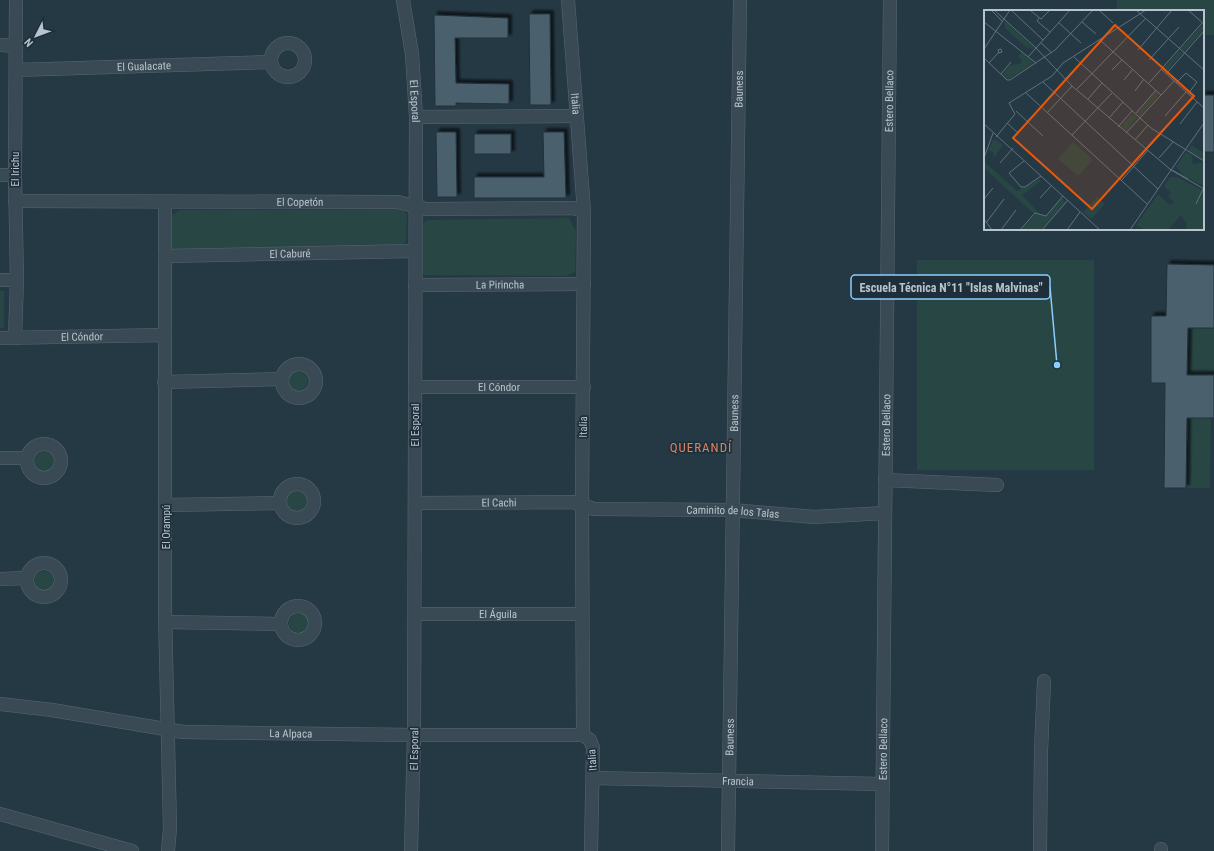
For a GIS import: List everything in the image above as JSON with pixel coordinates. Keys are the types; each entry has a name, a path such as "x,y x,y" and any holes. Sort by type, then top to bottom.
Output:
{"street":[{"name":"El Irichu","path":"15,338 17,280 15,201 16,0"},
{"name":"El Esporal","path":"403,0 412,54 416,117 414,251 415,614 411,851"},
{"name":"Italia","path":"568,0 584,211 582,505 583,735 590,740 593,748 591,851"},
{"name":"Bauness","path":"728,851 740,0"},
{"name":"Estero Bellaco","path":"882,851 890,0"},
{"path":"0,45 16,46"},
{"name":"El Gualacate","path":"16,70 270,62"},
{"path":"416,117 576,116"},
{"path":"0,174 15,175"},
{"name":"El Copetón","path":"15,201 398,202 415,205 426,209 573,208 584,211"},
{"name":"El Orampú","path":"165,202 164,382 166,622 170,828 168,851"},
{"name":"El Caburé","path":"165,256 414,251"},
{"path":"0,280 17,280"},
{"name":"La Pirincha","path":"415,285 584,284"},
{"name":"El Cóndor","path":"0,338 165,335"},
{"path":"164,382 282,379"},
{"name":"El Cóndor","path":"415,387 584,387"},
{"path":"0,458 27,458"},
{"path":"885,480 997,485"},
{"name":"El Cachi","path":"415,503 573,502 582,505"},
{"path":"166,505 280,503"},
{"name":"Caminito de los Talas","path":"582,505 594,509 732,510 814,517 884,513"},
{"path":"0,578 26,578"},
{"name":"El Águila","path":"415,614 582,614"},
{"path":"166,622 280,624"},
{"path":"1040,851 1041,751 1044,681"},
{"name":"La Alpaca","path":"0,704 52,710 183,732 414,735 583,735"},
{"name":"Francia","path":"593,778 882,784"},
{"path":"0,814 132,851"}],"green space":[{"path":"1117,0 1214,0 1214,35 1204,35 1204,10 1117,10"},
{"path":"401,209 407,214 406,241 401,246 173,250 171,248 171,216 180,210"},
{"path":"569,218 576,232 575,272 566,276 424,275 419,271 419,228 427,220"},
{"path":"917,260 1094,260 1094,470 917,470"},
{"path":"0,291 4,291 4,328 0,328"},
{"path":"1188,328 1214,328 1214,375 1187,375"},
{"path":"298,371 305,374 308,381 305,388 298,391 291,388 288,381 291,374"},
{"path":"1187,418 1211,418 1210,488 1186,488"},
{"path":"44,452 51,455 54,462 51,469 44,472 37,469 34,462 37,455"},
{"path":"297,491 304,494 307,501 304,508 297,511 290,508 287,501 290,494"},
{"path":"44,571 51,574 54,581 51,588 44,591 37,588 34,581 37,574"},
{"path":"299,613 306,616 309,623 306,630 299,633 292,630 289,623 292,616"}],"building":[{"path":"529,14 550,14 551,105 530,105"},
{"path":"434,15 508,18 508,38 455,38 456,83 509,84 509,104 456,103 456,106 435,106"},
{"path":"1204,95 1214,95 1214,152 1204,152"},
{"path":"436,132 456,132 457,197 437,197"},
{"path":"543,132 564,132 566,198 474,198 474,177 544,177"},
{"path":"474,134 511,134 511,154 474,154"},
{"path":"1167,264 1214,265 1214,328 1188,328 1187,375 1214,375 1214,418 1187,418 1186,488 1164,488 1165,383 1151,383 1151,316 1166,316"}],"place":[{"name":"Escuela Técnica N°11 \"Islas Malvinas\"","path":"1057,365"}],"district":[{"name":"QUERANDÍ","path":"701,447"}]}
